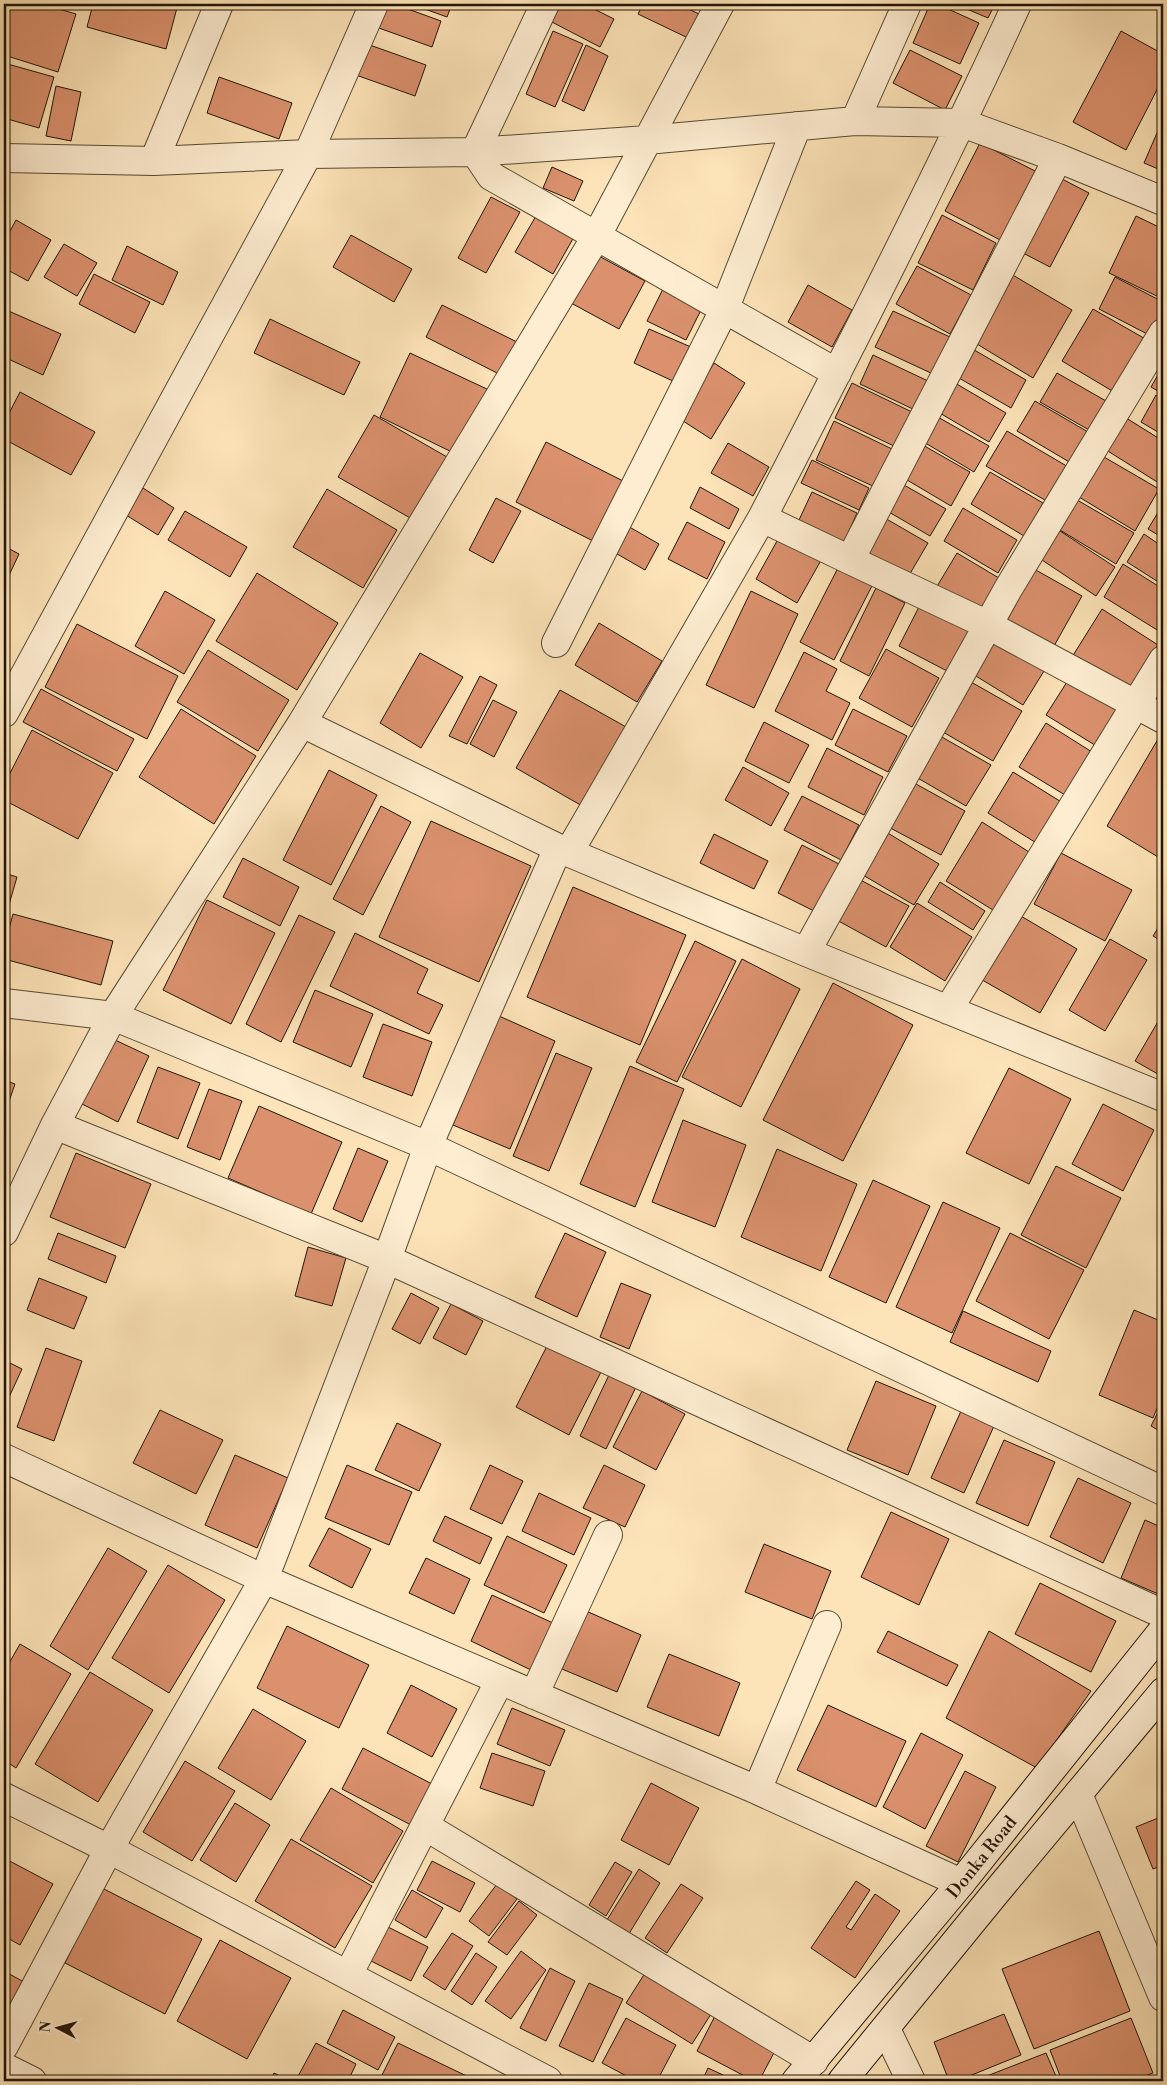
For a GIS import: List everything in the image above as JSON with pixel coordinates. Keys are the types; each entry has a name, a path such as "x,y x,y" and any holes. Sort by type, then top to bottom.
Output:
{"street":[{"path":"154,161 219,4"},
{"path":"4,713 308,154 374,4"},
{"path":"475,152 545,4"},
{"path":"4,1232 56,1125 114,1016 302,723 596,237 720,4"},
{"path":"856,121 907,4"},
{"path":"4,2046 109,1849 264,1579 388,1258 428,1146 564,850 762,518 962,123 1017,4"},
{"path":"4,158 154,161 308,154 475,152 647,140 856,121 962,123 1058,158 1163,201"},
{"path":"556,643 724,310 797,126"},
{"path":"475,152 491,176 837,373"},
{"path":"850,560 1058,158"},
{"path":"806,952 988,625 1163,333"},
{"path":"762,518 988,625 1163,719"},
{"path":"948,1010 1163,660"},
{"path":"302,723 564,850 806,952 1163,1097"},
{"path":"4,1003 114,1016 428,1146 1163,1491"},
{"path":"56,1125 388,1258 1163,1614"},
{"path":"4,1458 264,1579 757,1790 961,1883"},
{"path":"534,1695 608,1535"},
{"path":"757,1790 827,1625"},
{"name":"Donka Road","path":"796,2081 961,1883 1163,1630"},
{"path":"348,1975 500,1680"},
{"name":"Donka Road","path":"842,2081 1163,1692"},
{"path":"1078,1794 1163,1997"},
{"path":"4,1797 109,1849 548,2081"},
{"path":"424,1826 814,2061"},
{"path":"886,2029 911,2081"},
{"path":"4,2067 32,2081"}],"building":[{"path":"4,4 42,4 76,14 58,72 4,55"},
{"path":"93,4 178,4 166,49 87,27"},
{"path":"384,4 394,4 441,21 432,47 376,27"},
{"path":"411,4 452,4 447,17"},
{"path":"558,4 584,4 614,19 600,47 550,21"},
{"path":"643,4 678,4 699,14 688,38 638,14"},
{"path":"689,4 703,4 701,10"},
{"path":"930,4 937,4 979,23 960,64 913,43"},
{"path":"955,4 995,4 988,18"},
{"path":"553,31 583,44 555,107 526,94"},
{"path":"1121,31 1163,54 1163,78 1126,150 1073,122"},
{"path":"367,44 426,65 415,96 356,75"},
{"path":"586,45 608,56 584,111 562,101"},
{"path":"910,50 962,76 945,110 893,83"},
{"path":"4,63 54,77 39,128 4,118"},
{"path":"219,77 292,103 279,139 207,113"},
{"path":"56,86 81,92 71,141 46,136"},
{"path":"1163,119 1163,171 1144,163"},
{"path":"980,143 1039,173 1004,242 945,211"},
{"path":"552,167 583,181 574,201 543,188"},
{"path":"1062,179 1089,193 1050,267 1023,253"},
{"path":"491,197 520,212 486,273 458,258"},
{"path":"942,215 996,243 973,290 918,263"},
{"path":"536,216 574,237 553,274 515,252"},
{"path":"1136,216 1163,229 1163,299 1109,273"},
{"path":"16,220 51,240 28,281 4,268 4,242"},
{"path":"351,235 412,269 394,302 333,267"},
{"path":"64,244 97,263 77,296 44,277"},
{"path":"127,246 178,272 163,305 112,280"},
{"path":"597,255 645,281 619,329 571,303"},
{"path":"917,266 971,295 950,334 896,304"},
{"path":"94,274 150,302 135,333 79,304"},
{"path":"1011,274 1072,310 1033,378 972,341"},
{"path":"1115,277 1163,302 1163,317 1153,337 1099,309"},
{"path":"808,285 852,310 832,347 788,322"},
{"path":"664,287 703,306 686,340 647,321"},
{"path":"442,305 517,342 501,375 426,337"},
{"path":"4,309 61,334 43,375 4,357"},
{"path":"1093,309 1149,341 1119,395 1062,361"},
{"path":"893,311 950,337 933,374 875,347"},
{"path":"270,319 360,362 344,395 254,353"},
{"path":"649,329 691,347 675,382 634,363"},
{"path":"969,347 1026,380 1011,408 952,374"},
{"path":"410,353 489,390 458,455 380,417"},
{"path":"873,355 928,381 915,410 860,384"},
{"path":"714,363 745,383 711,439 680,419"},
{"path":"1163,366 1163,394 1151,387"},
{"path":"1057,373 1106,401 1089,430 1040,402"},
{"path":"852,383 912,412 896,447 835,418"},
{"path":"955,383 1006,413 989,442 938,412"},
{"path":"20,392 95,432 71,475 4,439 4,423"},
{"path":"1156,395 1163,399 1163,435 1141,422"},
{"path":"1035,401 1088,432 1071,463 1017,431"},
{"path":"374,415 447,457 412,519 338,477"},
{"path":"936,416 989,446 974,472 922,441"},
{"path":"1123,416 1163,441 1162,485 1103,448"},
{"path":"834,421 892,449 875,487 816,460"},
{"path":"1007,431 1070,468 1050,503 986,466"},
{"path":"546,442 625,482 595,542 516,502"},
{"path":"728,443 769,467 753,496 711,473"},
{"path":"921,444 970,472 951,506 902,477"},
{"path":"1104,457 1159,489 1135,531 1079,497"},
{"path":"812,460 869,488 859,510 801,483"},
{"path":"990,472 1043,503 1024,536 971,504"},
{"path":"897,481 946,509 930,536 882,508"},
{"path":"700,487 739,509 729,529 690,508"},
{"path":"143,488 174,508 158,535 126,515"},
{"path":"327,489 397,530 363,588 293,547"},
{"path":"812,492 857,513 844,542 799,520"},
{"path":"1072,497 1134,533 1116,564 1055,527"},
{"path":"496,498 521,511 493,563 469,550"},
{"path":"1163,504 1163,538 1148,529"},
{"path":"963,508 1017,540 998,573 944,541"},
{"path":"185,511 247,547 230,577 168,540"},
{"path":"883,517 928,543 908,577 863,551"},
{"path":"687,522 725,542 707,579 668,559"},
{"path":"626,525 659,544 645,570 612,551"},
{"path":"1057,529 1115,567 1096,596 1039,558"},
{"path":"782,532 824,555 797,603 756,579"},
{"path":"1144,534 1163,547 1163,585 1127,562"},
{"path":"4,546 19,554 4,586"},
{"path":"957,553 1004,581 982,613 936,588"},
{"path":"840,564 874,582 834,660 800,642"},
{"path":"1123,564 1163,589 1162,633 1104,597"},
{"path":"1034,569 1082,596 1054,646 1005,619"},
{"path":"257,573 338,623 297,690 216,641"},
{"path":"876,588 905,603 869,676 840,661"},
{"path":"165,591 215,620 184,674 135,646"},
{"path":"751,591 798,614 754,708 706,685"},
{"path":"920,605 970,632 949,672 899,646"},
{"path":"1102,609 1158,645 1129,693 1072,657"},
{"path":"599,623 662,661 637,702 575,665"},
{"path":"77,624 178,676 147,739 45,687"},
{"path":"991,640 1044,671 1023,705 971,673"},
{"path":"886,649 939,678 912,727 859,698"},
{"path":"208,650 289,700 258,751 177,702"},
{"path":"804,652 837,669 826,691 850,703 832,740 775,711"},
{"path":"420,653 463,677 421,748 380,723"},
{"path":"1072,674 1124,706 1098,747 1046,715"},
{"path":"480,676 497,685 467,744 449,736"},
{"path":"964,678 1022,711 993,761 936,728"},
{"path":"41,689 134,739 117,771 23,722"},
{"path":"560,690 628,728 584,807 516,768"},
{"path":"493,700 517,712 494,757 470,744"},
{"path":"181,709 256,756 214,824 139,777"},
{"path":"853,709 907,736 888,772 835,745"},
{"path":"764,722 809,745 789,783 745,761"},
{"path":"1046,723 1092,752 1065,795 1019,767"},
{"path":"32,730 113,773 78,839 4,800 4,785"},
{"path":"933,732 991,765 966,806 909,773"},
{"path":"1158,739 1163,742 1163,860 1107,826"},
{"path":"827,748 883,777 864,815 808,787"},
{"path":"743,767 789,793 771,826 725,800"},
{"path":"329,770 377,795 331,885 283,860"},
{"path":"1013,772 1063,803 1038,844 988,813"},
{"path":"905,778 965,811 941,855 881,823"},
{"path":"802,796 859,825 841,860 784,830"},
{"path":"381,806 411,822 363,915 333,899"},
{"path":"431,821 531,866 479,982 379,937"},
{"path":"982,822 1029,852 993,910 946,881"},
{"path":"881,829 939,864 914,905 856,871"},
{"path":"714,834 768,861 754,889 700,863"},
{"path":"802,845 839,864 814,911 778,893"},
{"path":"1061,853 1132,890 1105,941 1034,904"},
{"path":"243,858 299,887 280,926 223,897"},
{"path":"4,873 17,877 4,922"},
{"path":"855,877 909,906 886,947 833,918"},
{"path":"940,882 985,911 973,930 928,902"},
{"path":"573,887 686,935 640,1045 527,997"},
{"path":"207,900 275,933 231,1024 163,990"},
{"path":"917,903 972,937 945,981 890,947"},
{"path":"1014,912 1077,949 1040,1013 977,977"},
{"path":"13,914 113,941 101,985 4,959 4,947"},
{"path":"299,915 335,932 281,1042 246,1024"},
{"path":"1163,920 1163,942 1153,936"},
{"path":"355,933 428,969 417,993 443,1005 429,1034 330,986"},
{"path":"1110,939 1147,960 1105,1031 1069,1010"},
{"path":"695,941 736,961 677,1082 636,1062"},
{"path":"742,959 800,989 741,1107 682,1077"},
{"path":"833,983 913,1025 843,1161 763,1120"},
{"path":"315,990 373,1014 351,1067 293,1042"},
{"path":"1163,1013 1163,1077 1135,1061"},
{"path":"499,1016 555,1041 510,1149 453,1125"},
{"path":"383,1024 432,1042 412,1096 363,1077"},
{"path":"113,1039 149,1056 118,1122 82,1104"},
{"path":"556,1053 592,1068 549,1171 513,1156"},
{"path":"630,1066 684,1089 635,1207 580,1184"},
{"path":"158,1067 200,1083 178,1139 137,1122"},
{"path":"1009,1068 1071,1099 1029,1184 966,1153"},
{"path":"4,1080 15,1084 4,1116"},
{"path":"209,1089 242,1101 220,1160 187,1147"},
{"path":"1103,1104 1154,1130 1123,1191 1072,1164"},
{"path":"259,1106 342,1142 311,1214 228,1178"},
{"path":"683,1120 746,1145 715,1227 652,1202"},
{"path":"358,1148 388,1161 362,1222 333,1209"},
{"path":"777,1149 857,1184 821,1271 741,1237"},
{"path":"76,1153 151,1184 125,1248 50,1217"},
{"path":"1056,1166 1121,1198 1086,1268 1021,1235"},
{"path":"873,1180 930,1206 886,1303 829,1277"},
{"path":"943,1202 1000,1228 952,1333 896,1307"},
{"path":"58,1233 116,1256 106,1283 48,1259"},
{"path":"565,1233 606,1252 577,1317 535,1297"},
{"path":"1010,1233 1084,1270 1049,1339 976,1301"},
{"path":"308,1247 346,1258 332,1306 295,1296"},
{"path":"39,1278 87,1297 74,1329 27,1310"},
{"path":"621,1283 651,1295 629,1349 600,1337"},
{"path":"411,1293 439,1308 420,1344 392,1329"},
{"path":"451,1304 483,1321 466,1355 433,1338"},
{"path":"1134,1310 1163,1322 1163,1394 1153,1418 1099,1395"},
{"path":"963,1311 1051,1351 1038,1382 950,1342"},
{"path":"548,1344 601,1372 569,1435 516,1407"},
{"path":"46,1348 82,1361 54,1441 17,1427"},
{"path":"4,1360 22,1369 4,1408"},
{"path":"609,1375 636,1387 606,1449 580,1436"},
{"path":"876,1381 936,1406 908,1475 847,1450"},
{"path":"642,1391 685,1414 656,1470 613,1447"},
{"path":"1163,1402 1163,1433 1151,1426"},
{"path":"160,1410 223,1440 196,1494 133,1463"},
{"path":"961,1411 994,1426 964,1493 931,1478"},
{"path":"397,1423 441,1444 419,1491 375,1470"},
{"path":"1004,1440 1055,1462 1028,1526 976,1503"},
{"path":"235,1455 288,1478 257,1548 205,1525"},
{"path":"347,1465 412,1492 389,1545 325,1518"},
{"path":"490,1465 523,1481 502,1524 470,1509"},
{"path":"604,1465 645,1485 625,1527 583,1508"},
{"path":"1078,1478 1131,1503 1103,1563 1050,1537"},
{"path":"539,1493 591,1518 574,1555 522,1531"},
{"path":"891,1512 949,1539 919,1605 861,1577"},
{"path":"445,1516 492,1538 480,1564 433,1541"},
{"path":"1145,1520 1163,1528 1163,1596 1121,1578"},
{"path":"329,1528 371,1549 352,1588 309,1566"},
{"path":"507,1536 567,1565 544,1613 484,1585"},
{"path":"764,1544 831,1571 812,1619 745,1592"},
{"path":"108,1548 147,1571 88,1670 50,1646"},
{"path":"426,1558 470,1579 454,1614 409,1593"},
{"path":"168,1565 225,1600 169,1693 112,1658"},
{"path":"1040,1583 1116,1621 1091,1672 1015,1634"},
{"path":"492,1595 553,1623 531,1670 471,1641"},
{"path":"586,1611 641,1635 617,1692 562,1669"},
{"path":"287,1626 369,1665 339,1728 257,1688"},
{"path":"888,1631 958,1665 947,1686 877,1652"},
{"path":"989,1631 1091,1691 1037,1768 946,1718"},
{"path":"20,1644 71,1674 16,1768 4,1760 4,1672"},
{"path":"669,1654 740,1683 719,1736 647,1707"},
{"path":"90,1672 153,1710 98,1802 35,1764"},
{"path":"411,1685 457,1709 432,1757 387,1733"},
{"path":"828,1705 906,1741 876,1807 797,1770"},
{"path":"512,1708 565,1730 550,1766 497,1744"},
{"path":"253,1709 306,1741 271,1800 218,1768"},
{"path":"921,1733 963,1755 925,1829 883,1807"},
{"path":"363,1748 432,1784 411,1825 342,1789"},
{"path":"492,1753 545,1771 533,1806 480,1788"},
{"path":"185,1761 235,1791 192,1861 143,1832"},
{"path":"965,1771 996,1787 958,1862 926,1846"},
{"path":"651,1783 699,1808 669,1865 621,1840"},
{"path":"331,1788 403,1831 373,1883 300,1840"},
{"path":"235,1803 270,1825 236,1882 200,1860"},
{"path":"1163,1816 1163,1865 1153,1869 1136,1827"},
{"path":"291,1839 372,1886 335,1948 255,1901"},
{"path":"4,1858 53,1884 20,1945 4,1936"},
{"path":"432,1861 475,1883 460,1912 417,1890"},
{"path":"615,1862 632,1872 606,1916 589,1905"},
{"path":"639,1869 660,1883 627,1937 605,1923"},
{"path":"856,1881 870,1890 846,1927 851,1930 875,1894 900,1911 855,1978 811,1948"},
{"path":"497,1884 517,1899 489,1936 469,1921"},
{"path":"681,1884 703,1898 667,1953 645,1938"},
{"path":"102,1888 202,1939 165,2014 65,1963"},
{"path":"412,1890 443,1908 426,1938 395,1920"},
{"path":"519,1901 537,1915 507,1955 488,1942"},
{"path":"380,1923 428,1947 411,1981 363,1957"},
{"path":"1099,1931 1130,2011 1034,2049 1002,1969"},
{"path":"452,1933 473,1946 445,1990 423,1976"},
{"path":"220,1940 291,1978 247,2059 177,2021"},
{"path":"521,1951 546,1970 511,2019 485,2001"},
{"path":"476,1953 497,1967 472,2005 451,1991"},
{"path":"550,1968 575,1981 546,2041 520,2028"},
{"path":"4,1971 24,1982 4,2020"},
{"path":"645,1973 711,2014 692,2044 626,2003"},
{"path":"589,1983 623,1999 593,2062 559,2046"},
{"path":"343,2010 395,2037 378,2070 327,2043"},
{"path":"716,2014 777,2047 759,2081 754,2081 697,2051"},
{"path":"1004,2014 1021,2055 957,2081 949,2081 934,2042"},
{"path":"626,2018 676,2045 657,2081 636,2081 602,2063"},
{"path":"1131,2018 1153,2073 1131,2081 1062,2081 1050,2050"},
{"path":"316,2043 356,2064 348,2081 296,2080"},
{"path":"398,2043 477,2081 379,2081"},
{"path":"1046,2053 1058,2081 974,2081"},
{"path":"708,2068 736,2081 702,2081"},
{"path":"274,2073 290,2081 270,2081"}]}
